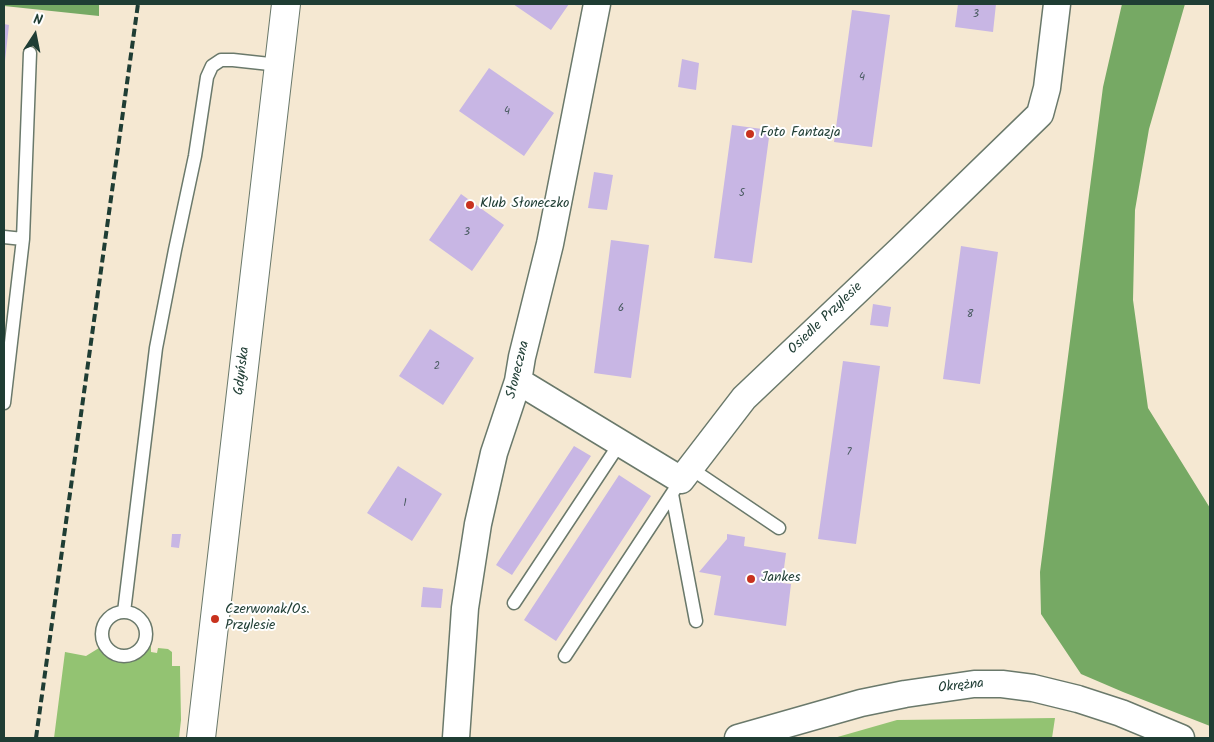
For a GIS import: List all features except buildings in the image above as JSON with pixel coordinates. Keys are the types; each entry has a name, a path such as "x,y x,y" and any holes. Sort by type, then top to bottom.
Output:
{"main road":[{"name":"Gdyńska","path":"200,738 286,4"}],"street":[{"name":"Słoneczna","path":"456,738 465,608 478,524 494,453 518,381 550,244 597,4"},
{"name":"Osiedle Przylesie","path":"681,481 744,398 1040,114 1047,88 1057,4"},
{"path":"518,381 681,481"},
{"name":"Okrężna","path":"738,738 861,703 974,684 1002,684 1033,688 1078,699 1121,713 1180,738"}],"lane":[{"path":"4,403 23,239 30,54"},
{"path":"124,612 156,348 196,156 207,77 212,66 221,60 278,65"},
{"path":"4,237 23,239"},
{"path":"514,603 620,443"},
{"path":"681,481 779,528"},
{"path":"681,481 696,621"},
{"path":"565,656 681,481"}],"green space":[{"path":"4,4 99,4 99,16 4,6"},
{"path":"1122,4 1185,4 1149,129 1135,210 1133,300 1148,408 1210,508 1210,726 1081,674 1041,614 1040,572 1103,87"},
{"path":"149,645 151,646 151,652 157,653 158,648 168,649 172,652 172,666 180,666 181,720 179,738 54,738 65,652 86,656 99,648 105,655 114,660 125,662 137,659"},
{"path":"1055,718 1052,738 834,738 897,720"}],"railway":[{"path":"36,738 138,4"}],"place":[{"name":"Foto Fantazja","path":"750,134"},
{"name":"Klub Słoneczko","path":"470,205"},
{"name":"Jankes","path":"751,579"},
{"name":"Czerwonak/Os. Przylesie","path":"215,619"}]}
